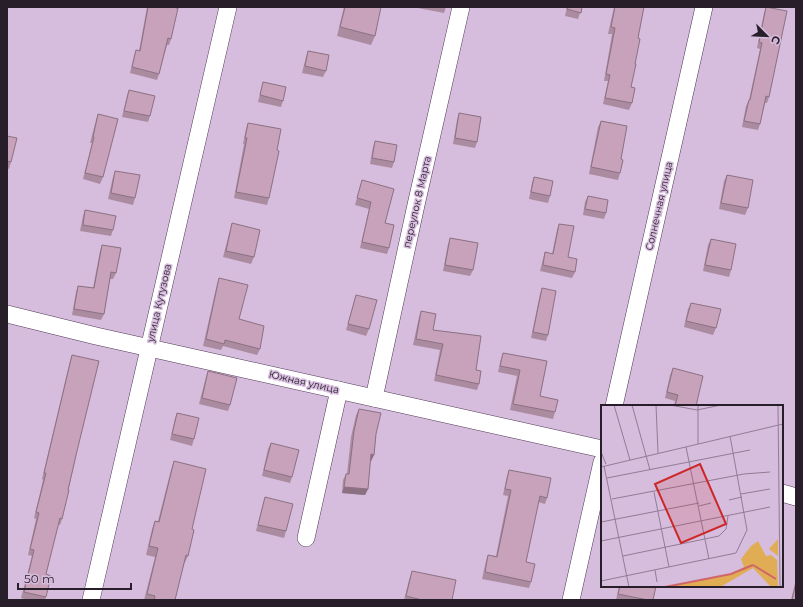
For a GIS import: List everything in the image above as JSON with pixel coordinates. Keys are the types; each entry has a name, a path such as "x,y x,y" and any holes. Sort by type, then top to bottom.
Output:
{"street":[{"name":"улица Кутузова","path":"91,600 228,7"},
{"name":"переулок 8 Марта","path":"374,398 461,7"},
{"name":"Солнечная улица","path":"614,405 704,7"},
{"name":"Южная улица","path":"7,314 96,336 601,449"},
{"path":"306,538 338,390"},
{"path":"571,600 601,466"},
{"path":"783,493 796,497"}],"building":[{"path":"148,7 178,8 171,39 168,38 159,74 132,67 136,50 140,51"},
{"path":"345,7 381,7 375,36 340,27"},
{"path":"568,7 582,7 581,13 567,9"},
{"path":"615,7 644,7 638,38 640,39 636,64 631,87 635,88 632,103 605,98 610,75 606,74 615,28 611,27"},
{"path":"766,7 787,11 769,97 766,96 760,124 744,121 762,43 759,42"},
{"path":"308,51 329,55 326,71 305,66"},
{"path":"263,82 286,87 283,101 260,95"},
{"path":"129,90 155,96 150,116 124,111"},
{"path":"459,113 481,117 477,142 455,138"},
{"path":"98,114 118,119 103,177 85,173"},
{"path":"601,121 627,126 620,173 591,167"},
{"path":"248,123 281,129 277,150 279,151 269,198 236,192 247,138 245,138"},
{"path":"7,136 17,138 11,162 7,161"},
{"path":"375,141 397,145 394,162 372,158"},
{"path":"115,171 140,175 135,198 111,193"},
{"path":"727,175 753,180 748,208 721,203"},
{"path":"534,177 553,181 550,196 531,192"},
{"path":"362,180 394,189 385,223 394,225 389,248 362,242 371,202 357,198"},
{"path":"588,196 608,200 606,213 585,209"},
{"path":"85,210 116,216 113,230 83,225"},
{"path":"232,223 260,230 254,257 226,251"},
{"path":"559,224 574,226 568,257 577,259 575,272 543,265 545,252 553,254"},
{"path":"450,238 478,243 473,270 445,265"},
{"path":"711,239 736,244 731,270 705,265"},
{"path":"102,245 121,248 116,273 111,272 104,314 74,309 78,286 94,288"},
{"path":"219,278 248,285 239,319 264,326 260,349 225,340 224,344 206,339"},
{"path":"542,288 556,291 548,335 533,332"},
{"path":"356,295 377,300 369,329 348,324"},
{"path":"691,303 721,309 716,328 686,321"},
{"path":"421,311 436,314 433,330 481,336 476,370 481,371 479,384 436,375 443,344 416,339"},
{"path":"503,353 547,361 540,396 558,400 555,412 513,404 520,370 500,366"},
{"path":"72,355 99,361 62,519 60,518 46,574 51,576 46,597 24,592 34,550 30,549 39,513 36,512"},
{"path":"673,368 703,376 696,405 675,405 678,395 667,392"},
{"path":"208,371 237,378 230,405 202,398"},
{"path":"359,409 381,413 376,434 374,455 371,454 368,489 344,487 346,474 349,474 354,431"},
{"path":"177,413 199,418 194,439 172,434"},
{"path":"271,443 299,450 292,477 264,470"},
{"path":"174,461 206,469 192,529 194,530 188,556 186,555 175,600 154,600 155,596 147,594 158,548 149,546 155,521 159,522"},
{"path":"509,470 551,478 547,498 540,496 526,562 535,564 531,582 485,572 488,555 497,557 511,490 505,489"},
{"path":"265,497 293,504 286,531 258,525"},
{"path":"412,571 456,580 452,600 422,600 406,596"},
{"path":"796,583 796,600 792,600"},
{"path":"620,587 656,587 653,600 618,594"}]}
